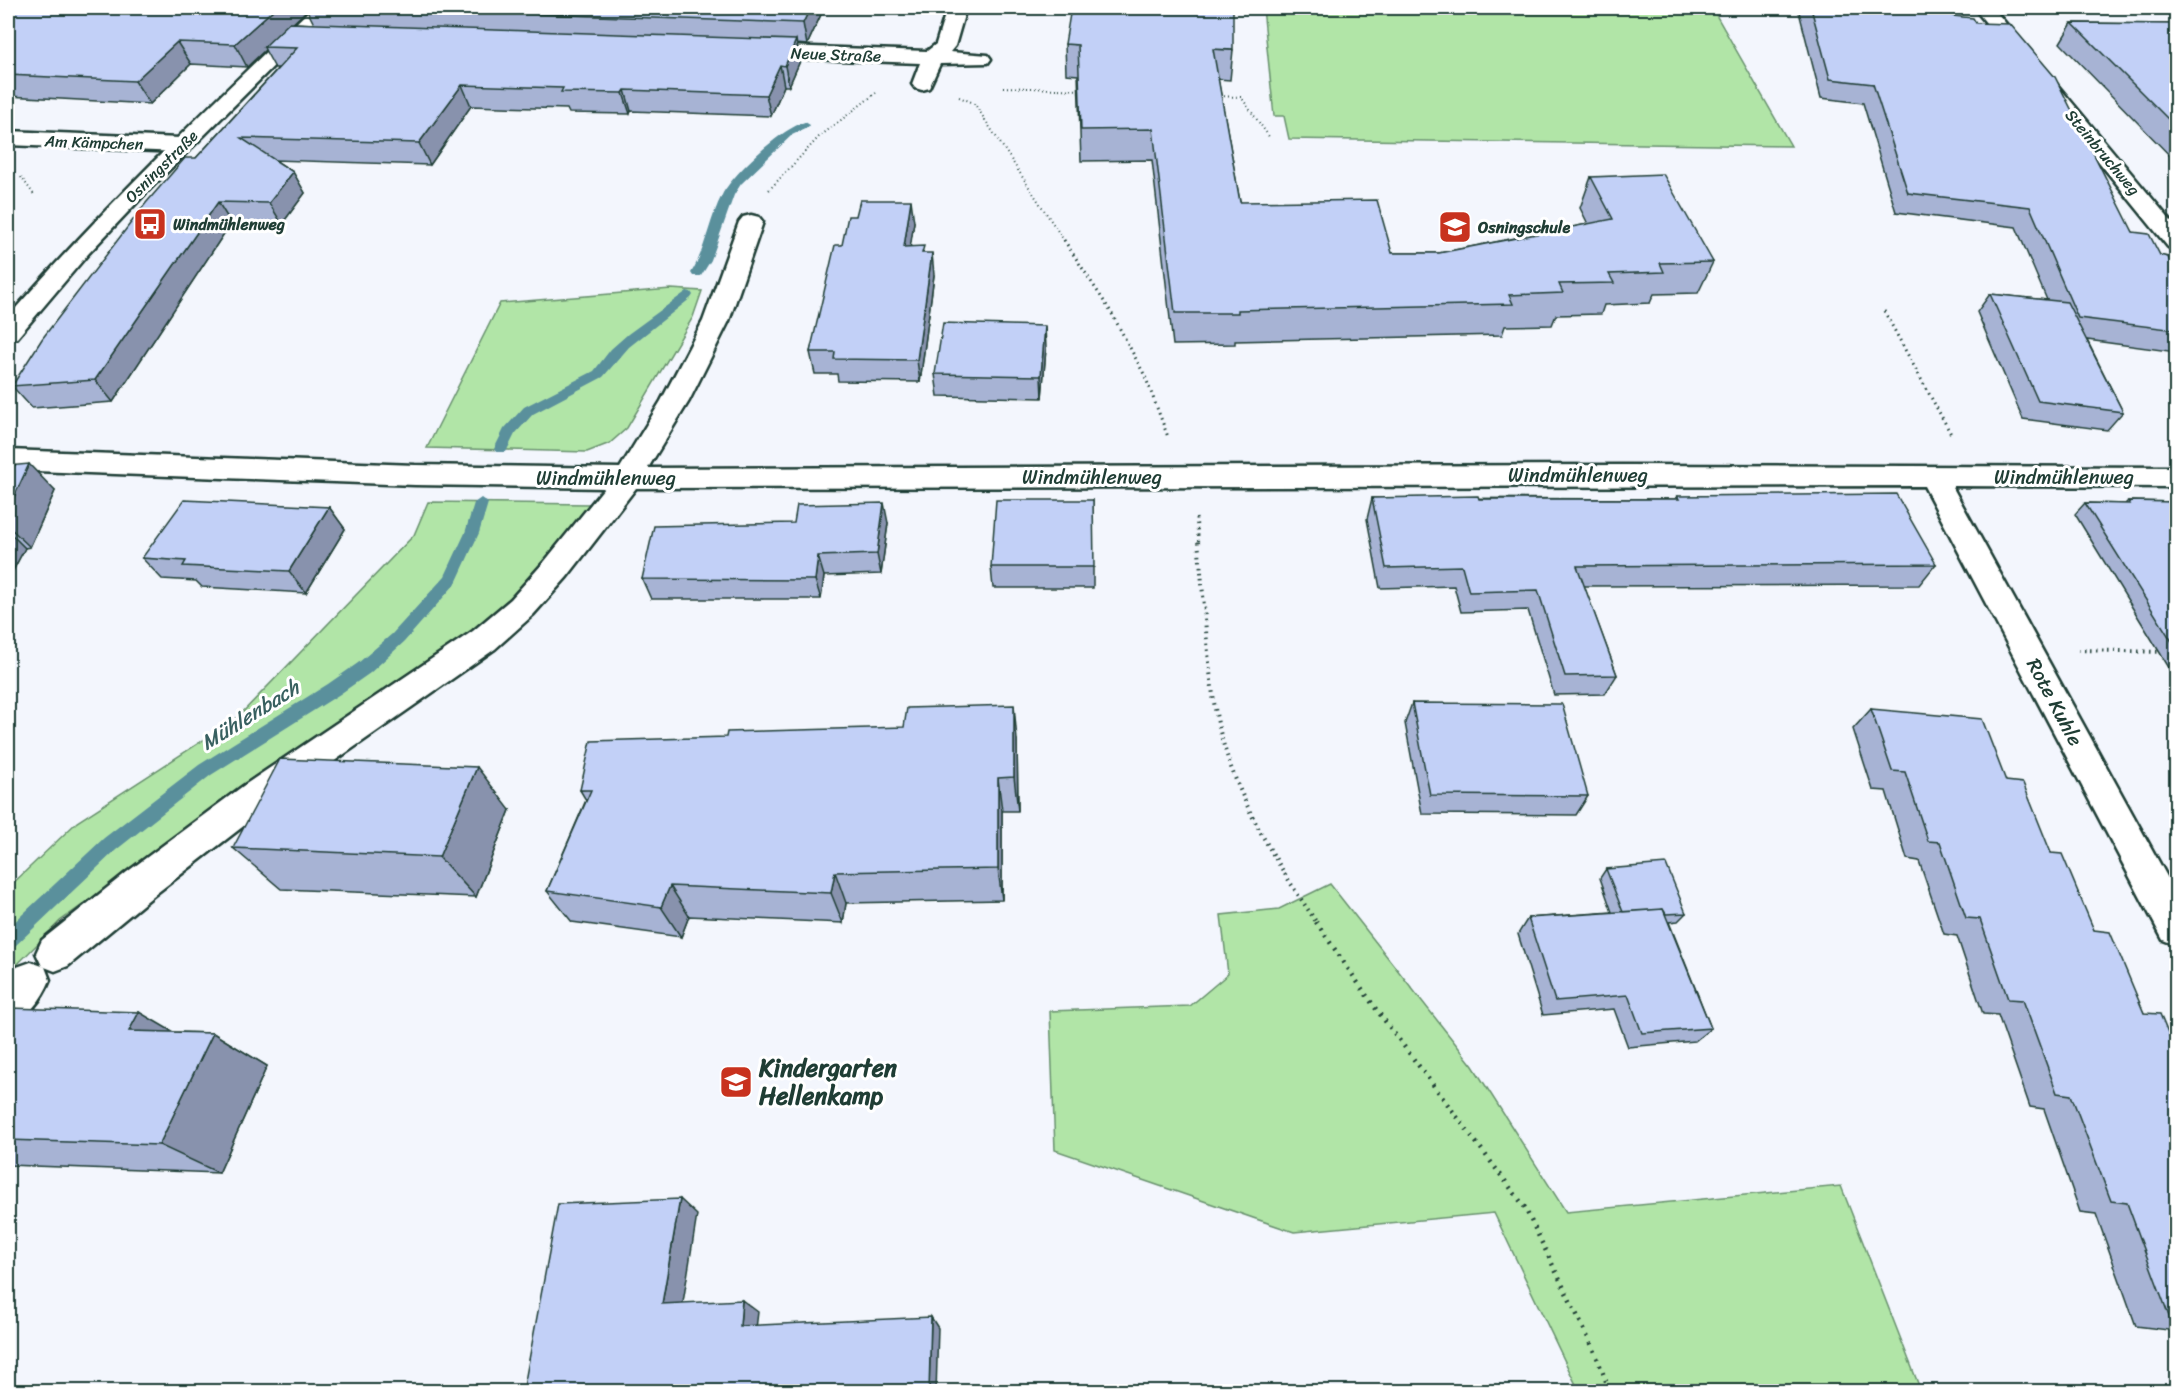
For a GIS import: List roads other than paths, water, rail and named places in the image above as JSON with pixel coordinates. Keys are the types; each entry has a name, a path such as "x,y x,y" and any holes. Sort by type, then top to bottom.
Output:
{"street":[{"name":"Osningstraße","path":"8,332 80,249 180,145 322,8"},
{"path":"922,84 932,57 945,46 956,8"},
{"name":"Steinbruchweg","path":"1983,8 2176,242"},
{"path":"295,34 319,36"},
{"name":"Neue Straße","path":"731,50 981,59"},
{"name":"Am Kämpchen","path":"8,138 180,145"},
{"path":"31,980 140,884 255,798 484,640 522,607 556,569 628,478 675,401 716,321 751,222"},
{"name":"Windmühlenweg","path":"8,460 415,476 628,478 1623,475 2176,477"},
{"name":"Rote Kuhle","path":"1933,477 2176,928"}],"waterway":[{"name":"Mühlenbach","path":"697,273 705,260 728,195 737,182 788,133 805,125"},
{"name":"Mühlenbach","path":"501,449 508,432 528,410 581,385 598,374 624,344 687,295"},
{"name":"Mühlenbach","path":"8,940 110,844 205,770 334,689 364,668 398,638 451,579 472,533 481,503"}],"place":[{"name":"Windmühlenweg","path":"150,224"},
{"name":"Osningschule","path":"1455,227"},
{"name":"Kindergarten Hellenkamp","path":"736,1082"}]}
